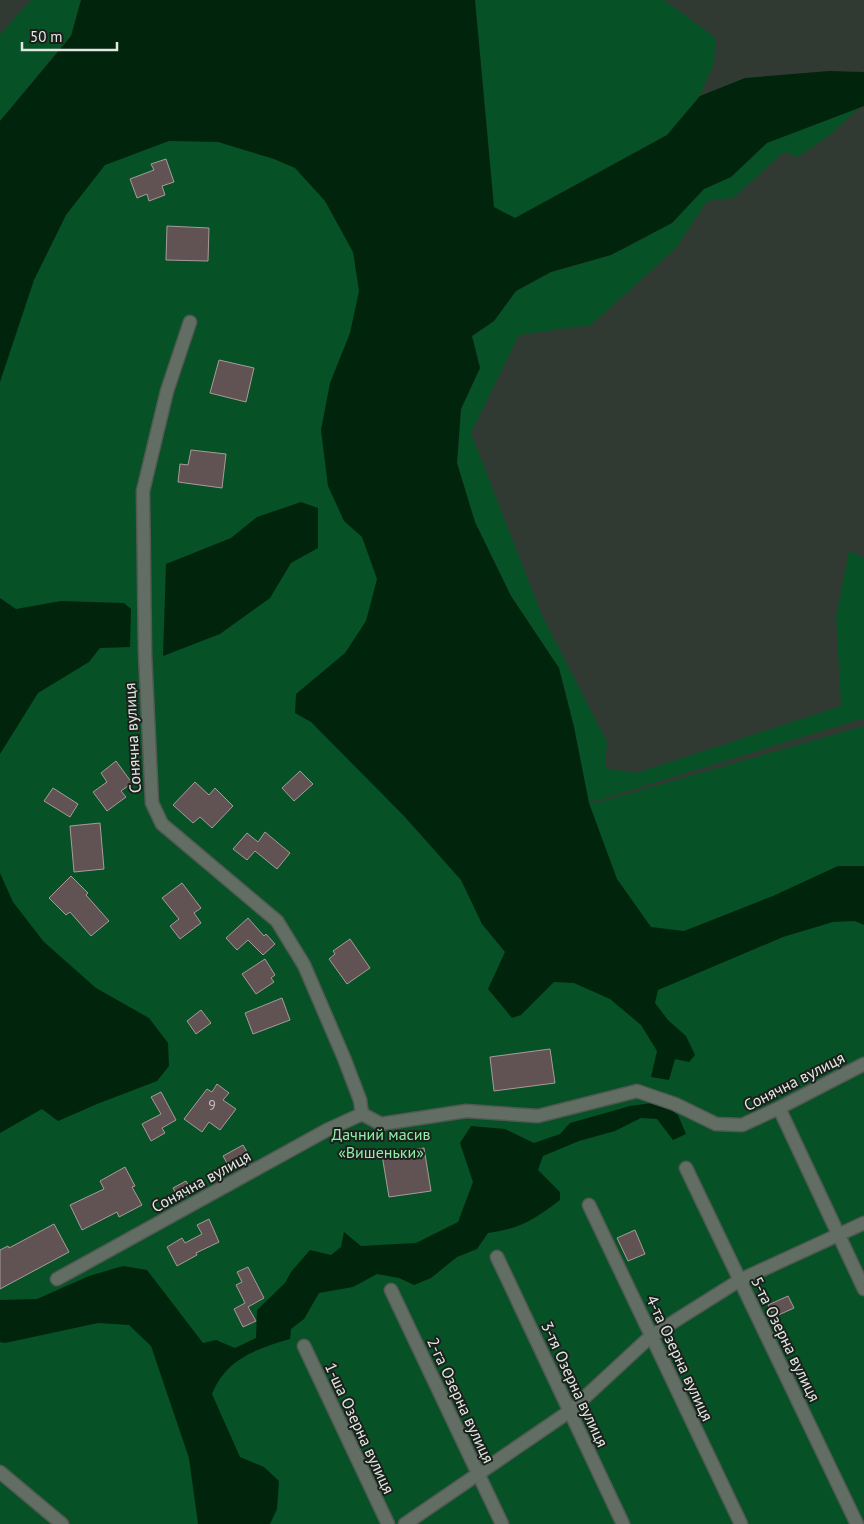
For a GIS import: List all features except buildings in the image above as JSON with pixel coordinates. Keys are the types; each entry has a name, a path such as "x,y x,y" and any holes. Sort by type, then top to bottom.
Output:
{"street":[{"name":"Сонячна вулиця","path":"190,322 167,391 144,491 145,653 152,803 162,824 276,921 304,965 344,1058 360,1100 362,1114"},
{"name":"Сонячна вулиця","path":"362,1114 381,1124 466,1112 538,1116 637,1091 675,1104 716,1124 742,1125 864,1064"},
{"path":"779,1108 864,1288"},
{"name":"Сонячна вулиця","path":"57,1279 327,1130 362,1114"},
{"name":"5-та Озерна вулиця","path":"686,1168 857,1524"},
{"name":"4-та Озерна вулиця","path":"589,1205 741,1524"},
{"path":"405,1524 570,1411 651,1336 740,1280 864,1223"},
{"name":"3-тя Озерна вулиця","path":"498,1257 623,1524"},
{"name":"2-га Озерна вулиця","path":"391,1290 502,1524"},
{"name":"1-ша Озерна вулиця","path":"304,1346 388,1524"},
{"path":"0,1472 62,1524"}],"green space":[{"path":"31,0 81,0 71,35 0,121 0,34"},
{"path":"475,0 664,0 716,38 714,63 700,96 667,135 515,218 494,208"},
{"path":"861,106 831,134 798,157 784,152 733,198 707,201 676,248 591,325 519,335 471,433 542,615 607,742 605,768 636,773 841,706 836,616 849,551 864,558 864,718 589,803 574,727 559,668 511,596 475,522 457,463 461,409 480,368 472,336 494,321 516,291 551,272 611,255 672,223 704,189 731,177 767,143"},
{"name":"Дачний масив «Вишеньки»","path":"234,117 356,171 568,811 864,726 864,1524 0,1524 0,319 91,134"}],"shaded area":[{"path":"81,0 475,0 494,207 515,218 667,135 700,96 745,78 829,71 864,72 864,106 767,143 731,177 704,189 672,223 611,255 551,272 516,291 494,321 472,336 480,368 461,409 457,463 475,522 511,596 559,668 574,727 589,803 617,879 651,927 684,931 773,896 838,866 864,866 864,925 855,921 833,922 783,937 658,990 655,1003 668,1020 686,1036 695,1055 689,1062 675,1059 669,1080 651,1077 657,1051 641,1025 610,999 574,983 554,982 521,1015 512,1018 488,989 505,952 482,924 461,880 404,816 311,722 295,713 296,694 345,653 366,621 377,579 362,537 344,521 328,486 321,430 330,383 350,333 359,291 353,252 325,201 295,168 274,159 218,142 169,141 105,165 66,215 34,280 0,382 0,121 71,36"},
{"path":"301,502 318,508 318,548 291,563 270,598 220,634 163,656 166,564 231,538 257,517"},
{"path":"0,598 16,609 61,601 124,603 131,609 130,647 100,648 89,662 38,693 0,754"},
{"path":"0,873 13,902 44,942 96,988 149,1018 168,1043 169,1066 157,1081 58,1121 42,1109 0,1133"},
{"path":"660,1102 678,1115 686,1134 673,1140 657,1119 641,1118 615,1131 579,1141 543,1156 538,1170 560,1192 560,1200 543,1213 518,1226 488,1233 477,1249 457,1257 431,1278 414,1285 399,1278 377,1274 353,1287 319,1293 304,1319 291,1329 290,1339 265,1347 244,1357 225,1372 212,1394 240,1457 264,1467 279,1481 277,1509 270,1524 198,1524 189,1458 151,1346 129,1325 98,1323 5,1343 0,1342 0,1300 37,1299 89,1276 123,1266 147,1270 203,1343 216,1340 235,1348 256,1338 257,1310 285,1283 291,1272 310,1250 331,1255 341,1247 344,1232 361,1246 416,1243 458,1222 473,1182 460,1143 471,1126 505,1129 534,1143 560,1134 570,1123 630,1106"}]}
